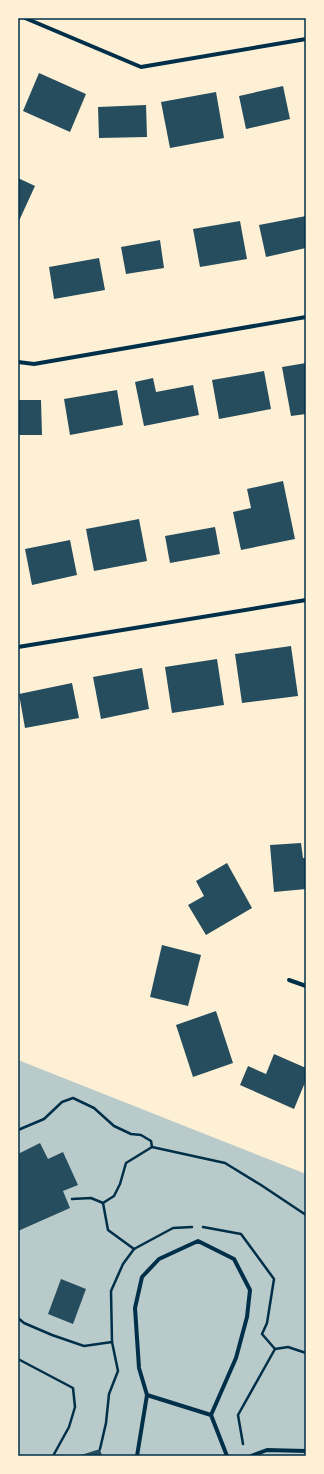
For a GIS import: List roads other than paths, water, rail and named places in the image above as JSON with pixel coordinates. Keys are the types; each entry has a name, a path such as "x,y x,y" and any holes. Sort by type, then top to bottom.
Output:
{"street":[{"path":"25,18 141,67 306,38"},
{"path":"18,362 34,364 306,317"},
{"path":"18,647 306,600"},
{"path":"289,980 306,986"},
{"path":"137,1456 147,1395 139,1368 135,1308 142,1276 159,1259 198,1241 234,1259 250,1290 247,1318 236,1358 211,1415 227,1456"},
{"path":"147,1395 211,1415"},
{"path":"251,1456 267,1450 306,1451"}]}
